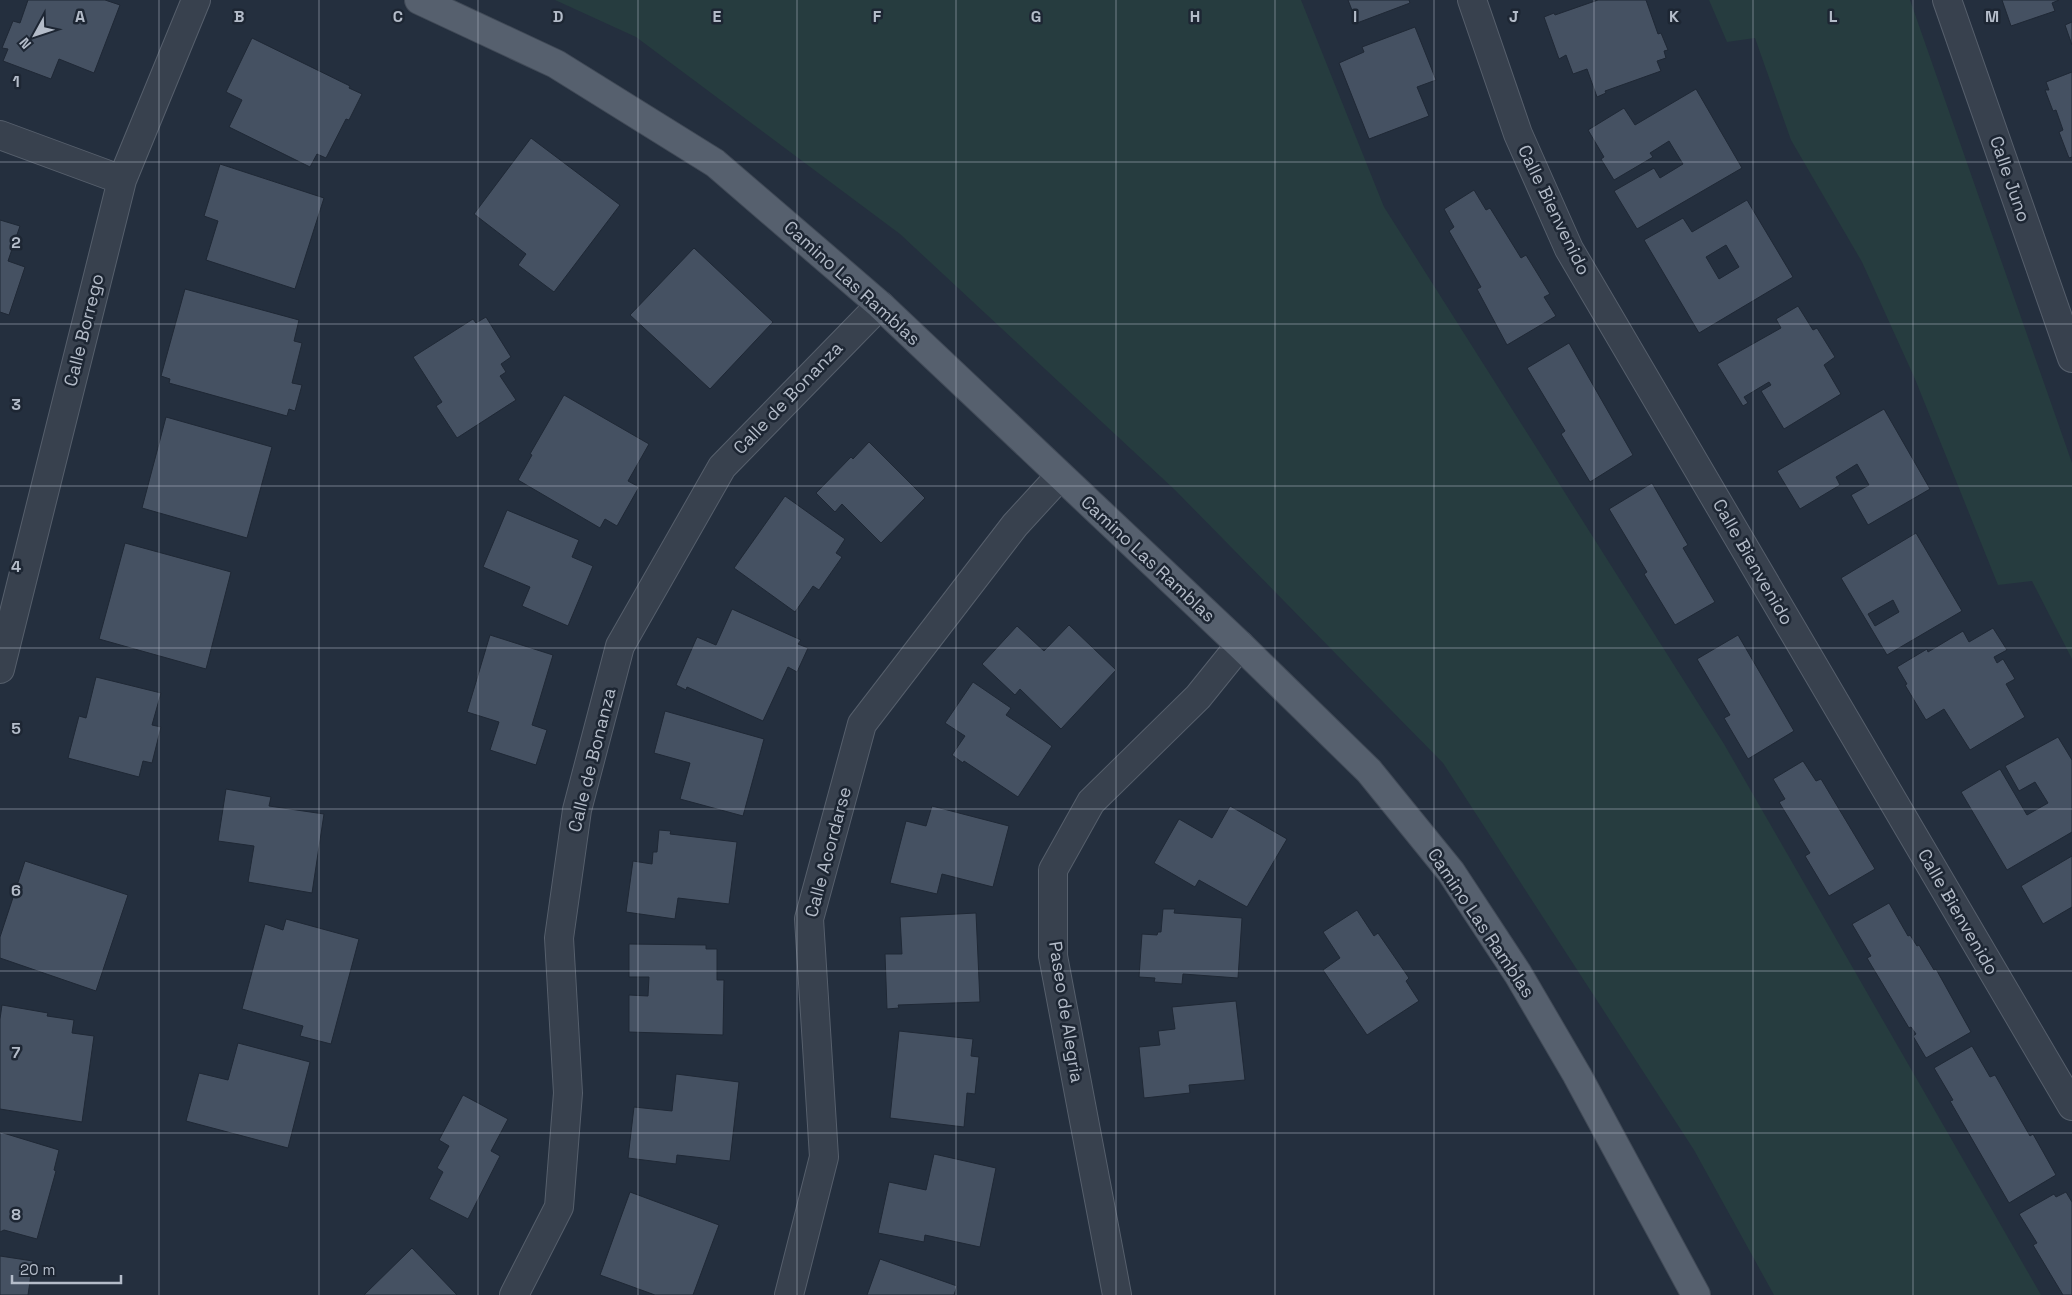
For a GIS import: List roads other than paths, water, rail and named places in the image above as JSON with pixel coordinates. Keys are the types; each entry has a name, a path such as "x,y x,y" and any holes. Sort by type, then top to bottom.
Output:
{"main road":[{"name":"Camino Las Ramblas","path":"419,0 556,64 715,163 880,305 1240,645 1369,771 1451,872 1518,974 1572,1067 1696,1295"}],"street":[{"name":"Calle Borrego","path":"0,669 122,180 196,0"},
{"name":"Calle Bienvenido","path":"1472,0 1518,134 1569,249 2072,1106"},
{"name":"Calle Juno","path":"1947,0 2072,358"},
{"path":"0,135 122,180"},
{"name":"Calle de Bonanza","path":"514,1295 560,1207 568,1093 559,938 576,810 620,646 722,467 880,305"},
{"name":"Calle Acordarse","path":"789,1295 824,1157 809,919 862,724 1015,525 1060,476"},
{"name":"Paseo de Alegria","path":"1117,1295 1053,956 1053,870 1091,802 1198,697 1240,645"}]}
